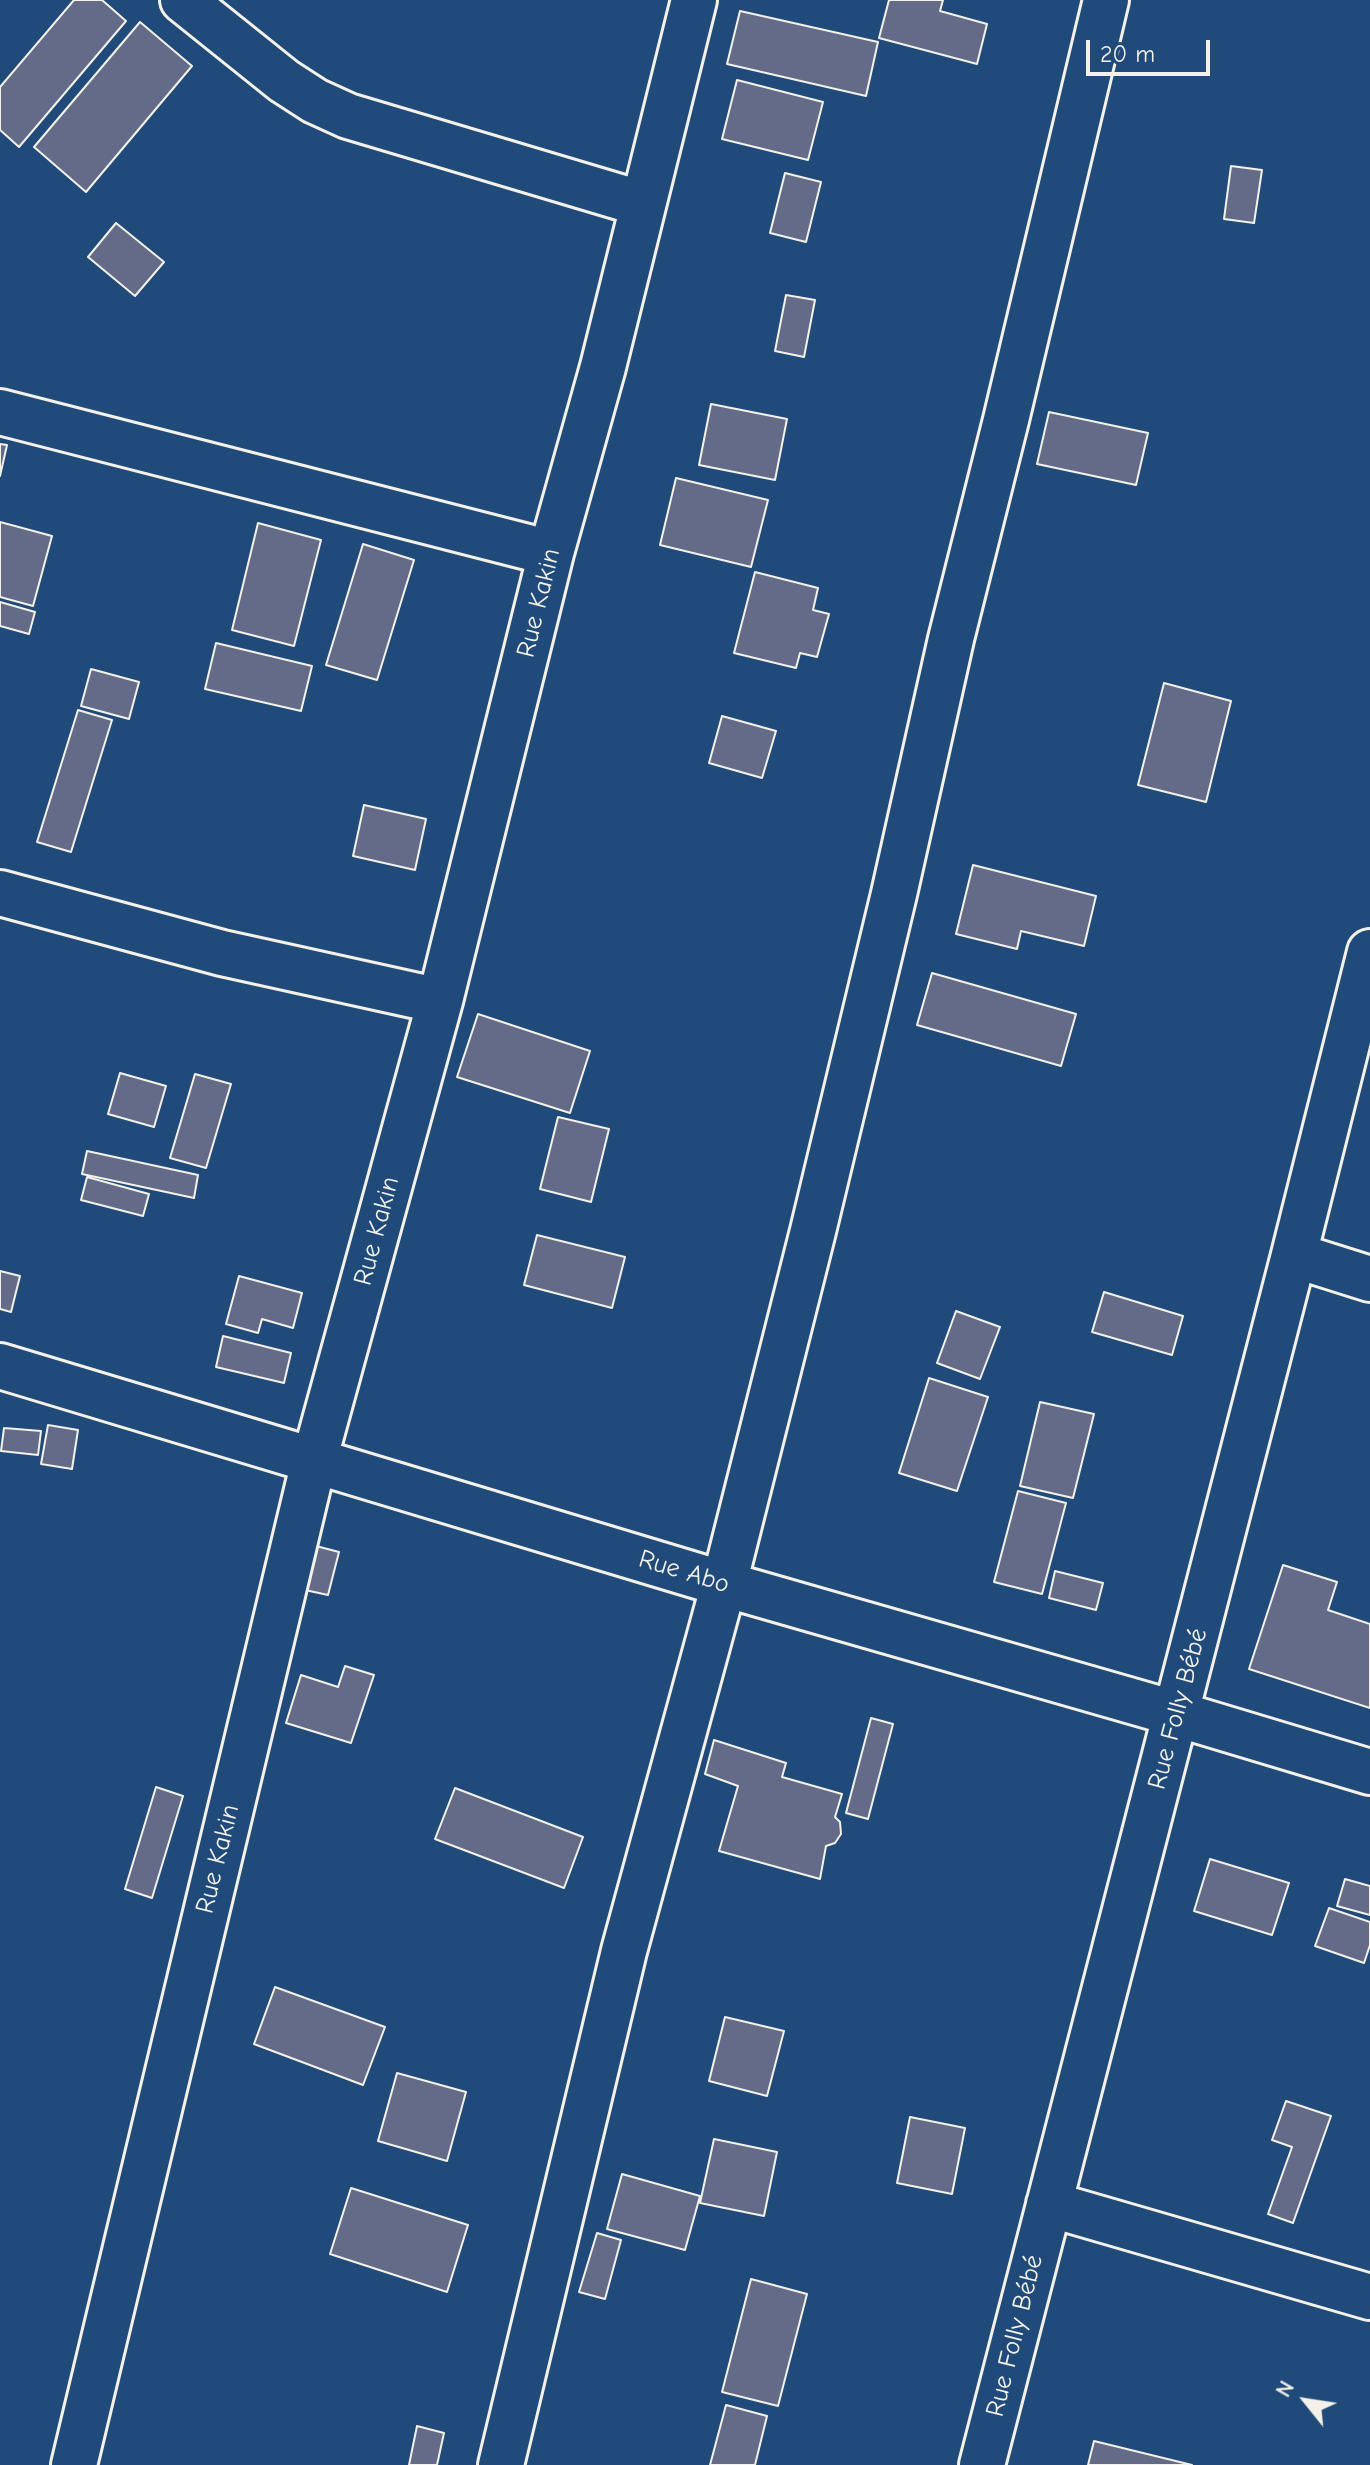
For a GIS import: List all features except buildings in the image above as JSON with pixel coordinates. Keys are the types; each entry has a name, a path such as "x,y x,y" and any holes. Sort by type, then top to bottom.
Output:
{"street":[{"path":"183,0 284,81 315,101 348,116 643,204"},
{"name":"Rue Kakin","path":"74,2465 314,1461 440,1001 551,553 603,367 694,0"},
{"path":"501,2465 624,1951 724,1584 816,1215 894,894 951,639 1106,0"},
{"path":"10,410 551,553"},
{"path":"0,893 222,953 440,1001"},
{"name":"Rue Folly Bébé","path":"982,2465 1370,952"},
{"path":"1294,1255 1370,1279"},
{"name":"Rue Abo","path":"0,1366 724,1584 1370,1772"},
{"path":"1049,2204 1370,2297"}]}
